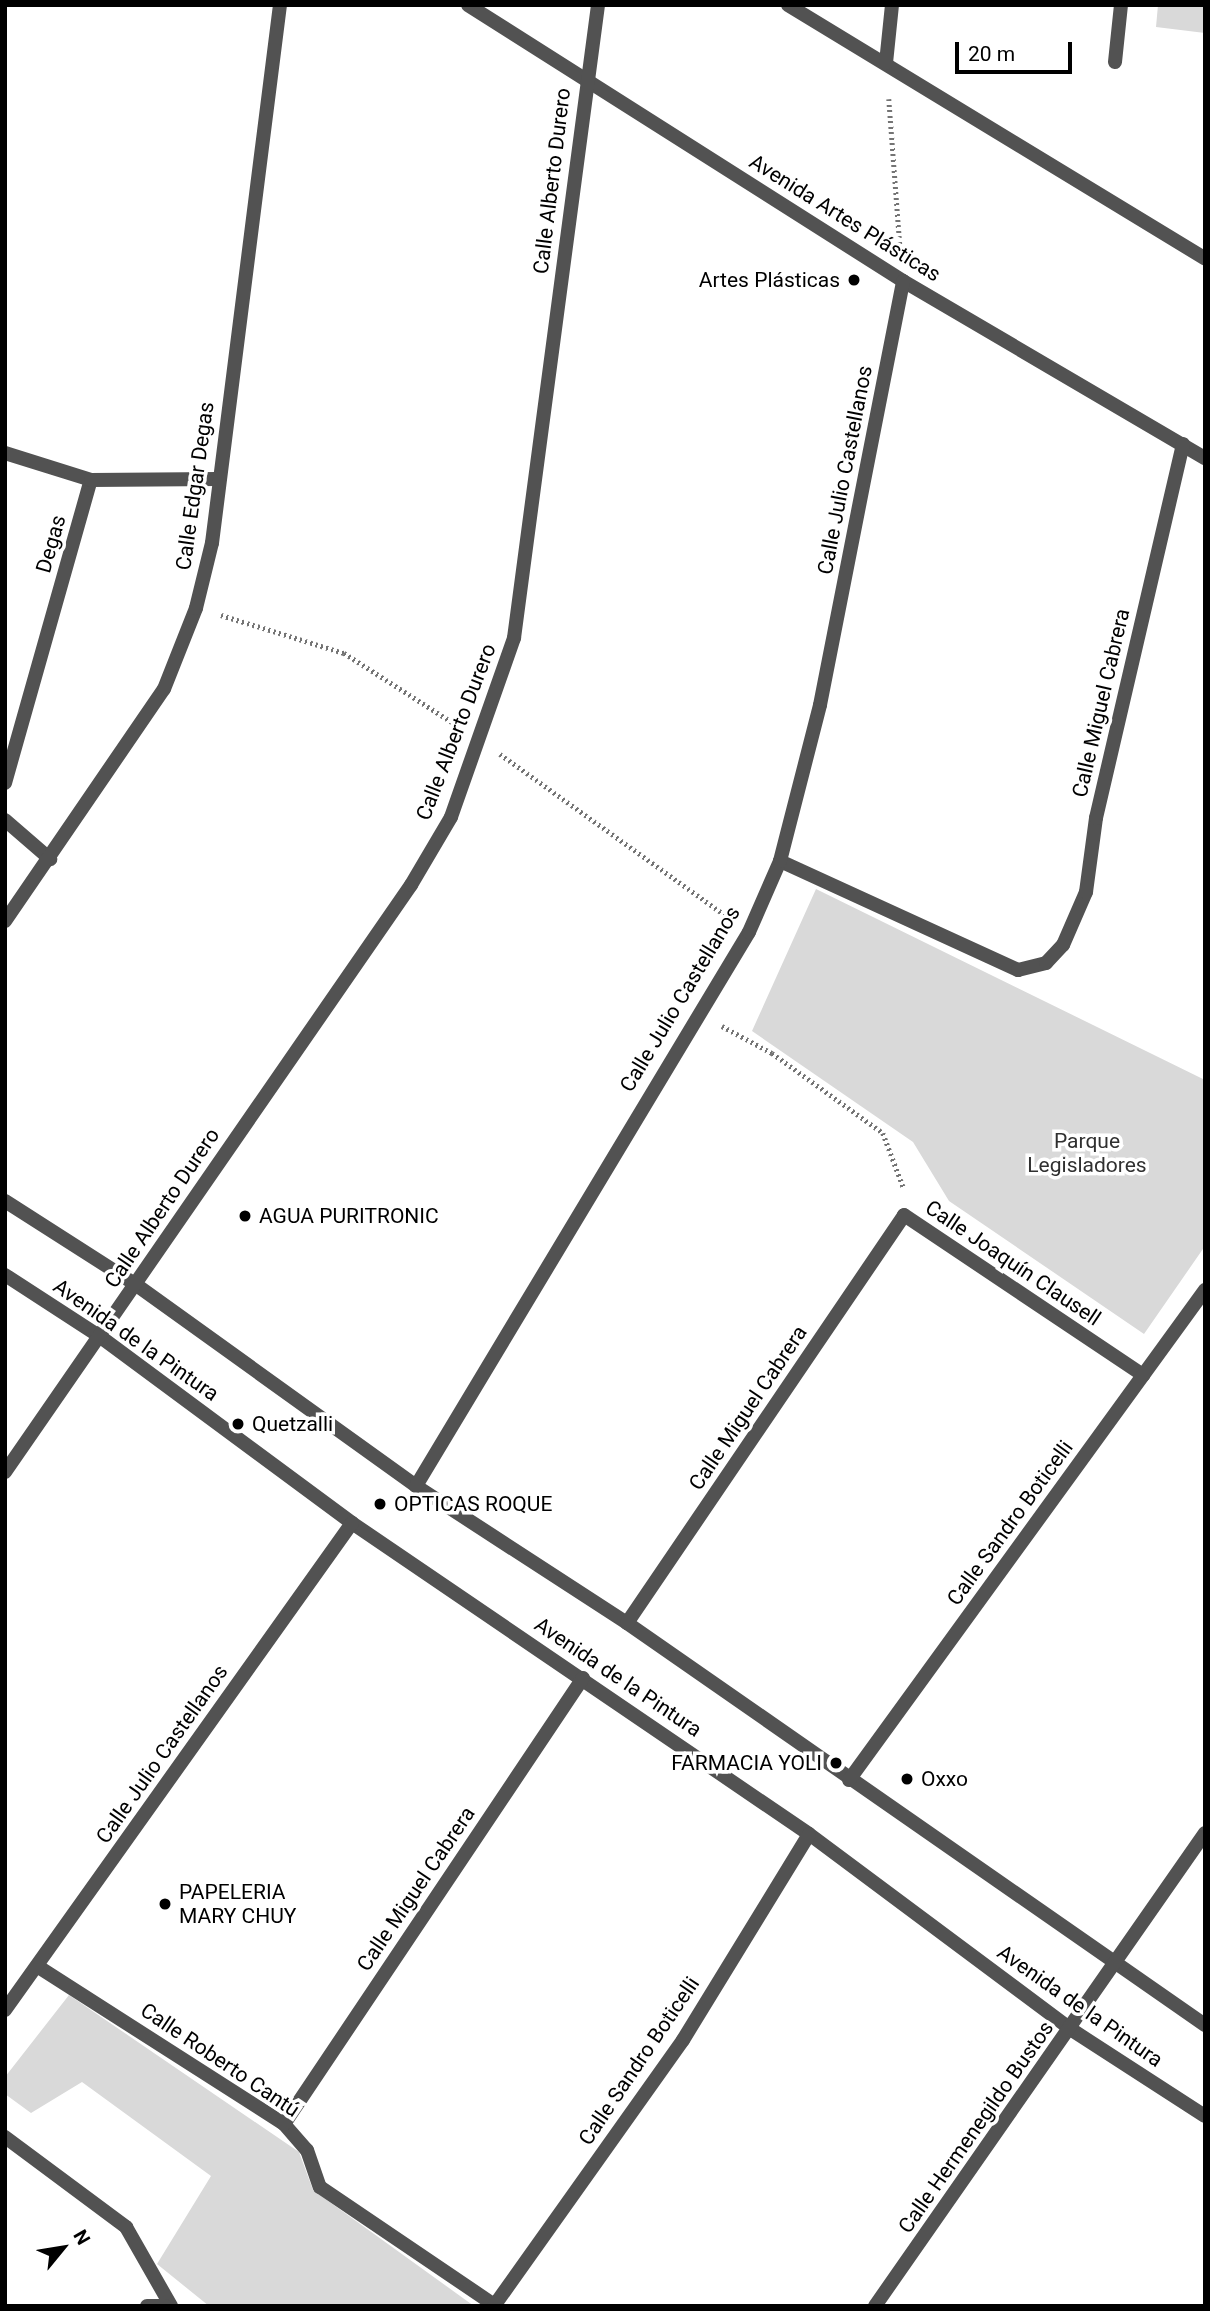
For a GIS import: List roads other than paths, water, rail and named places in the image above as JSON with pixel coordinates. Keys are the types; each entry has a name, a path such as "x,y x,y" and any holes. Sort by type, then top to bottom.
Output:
{"street":[{"name":"Calle Edgar Degas","path":"5,921 50,859 164,688 196,608 218,479 280,5"},
{"name":"Avenida Artes Plásticas","path":"468,5 587,78 903,281 1205,458"},
{"name":"Calle Alberto Durero","path":"5,1472 102,1338 135,1283 411,885 451,817 514,638 598,5"},
{"path":"788,5 1205,259"},
{"path":"886,63 892,5"},
{"path":"1115,62 1121,5"},
{"name":"Calle Julio Castellanos","path":"416,1486 749,932 780,861 820,705 903,281"},
{"name":"Calle Miguel Cabrera","path":"780,861 1018,970 1046,963 1063,945 1086,892 1096,818 1183,444"},
{"path":"5,453 91,480 218,479"},
{"name":"Degas","path":"5,783 91,480"},
{"path":"5,820 50,859"},
{"name":"Avenida de la Pintura","path":"5,1201 135,1283 416,1486 627,1623 849,1780 1205,2025"},
{"name":"Calle Miguel Cabrera","path":"627,1623 904,1215"},
{"name":"Calle Joaquín Clausell","path":"904,1215 1143,1375"},
{"name":"Avenida de la Pintura","path":"5,1275 102,1338 352,1523 809,1834 1072,2030 1205,2116"},
{"name":"Calle Sandro Boticelli","path":"849,1780 1205,1290"},
{"name":"Calle Julio Castellanos","path":"5,2010 352,1523"},
{"name":"Calle Miguel Cabrera","path":"284,2124 583,1678"},
{"name":"Calle Hermenegildo Bustos","path":"875,2306 1072,2030 1205,1833"},
{"name":"Calle Sandro Boticelli","path":"494,2305 683,2040 809,1834"},
{"name":"Calle Roberto Cantú","path":"37,1966 284,2124 307,2150 320,2187 494,2305"},
{"path":"5,2137 126,2227 171,2306"},
{"path":"148,2306 165,2306"}],"place":[{"name":"Artes Plásticas","path":"854,280"},
{"name":"AGUA PURITRONIC","path":"245,1216"},
{"name":"Quetzalli","path":"238,1424"},
{"name":"OPTICAS ROQUE","path":"380,1504"},
{"name":"FARMACIA YOLI","path":"836,1763"},
{"name":"Oxxo","path":"907,1779"},
{"name":"PAPELERIA MARY CHUY","path":"165,1904"}],"park label":[{"name":"Parque Legisladores","path":"1087,1153"}]}
